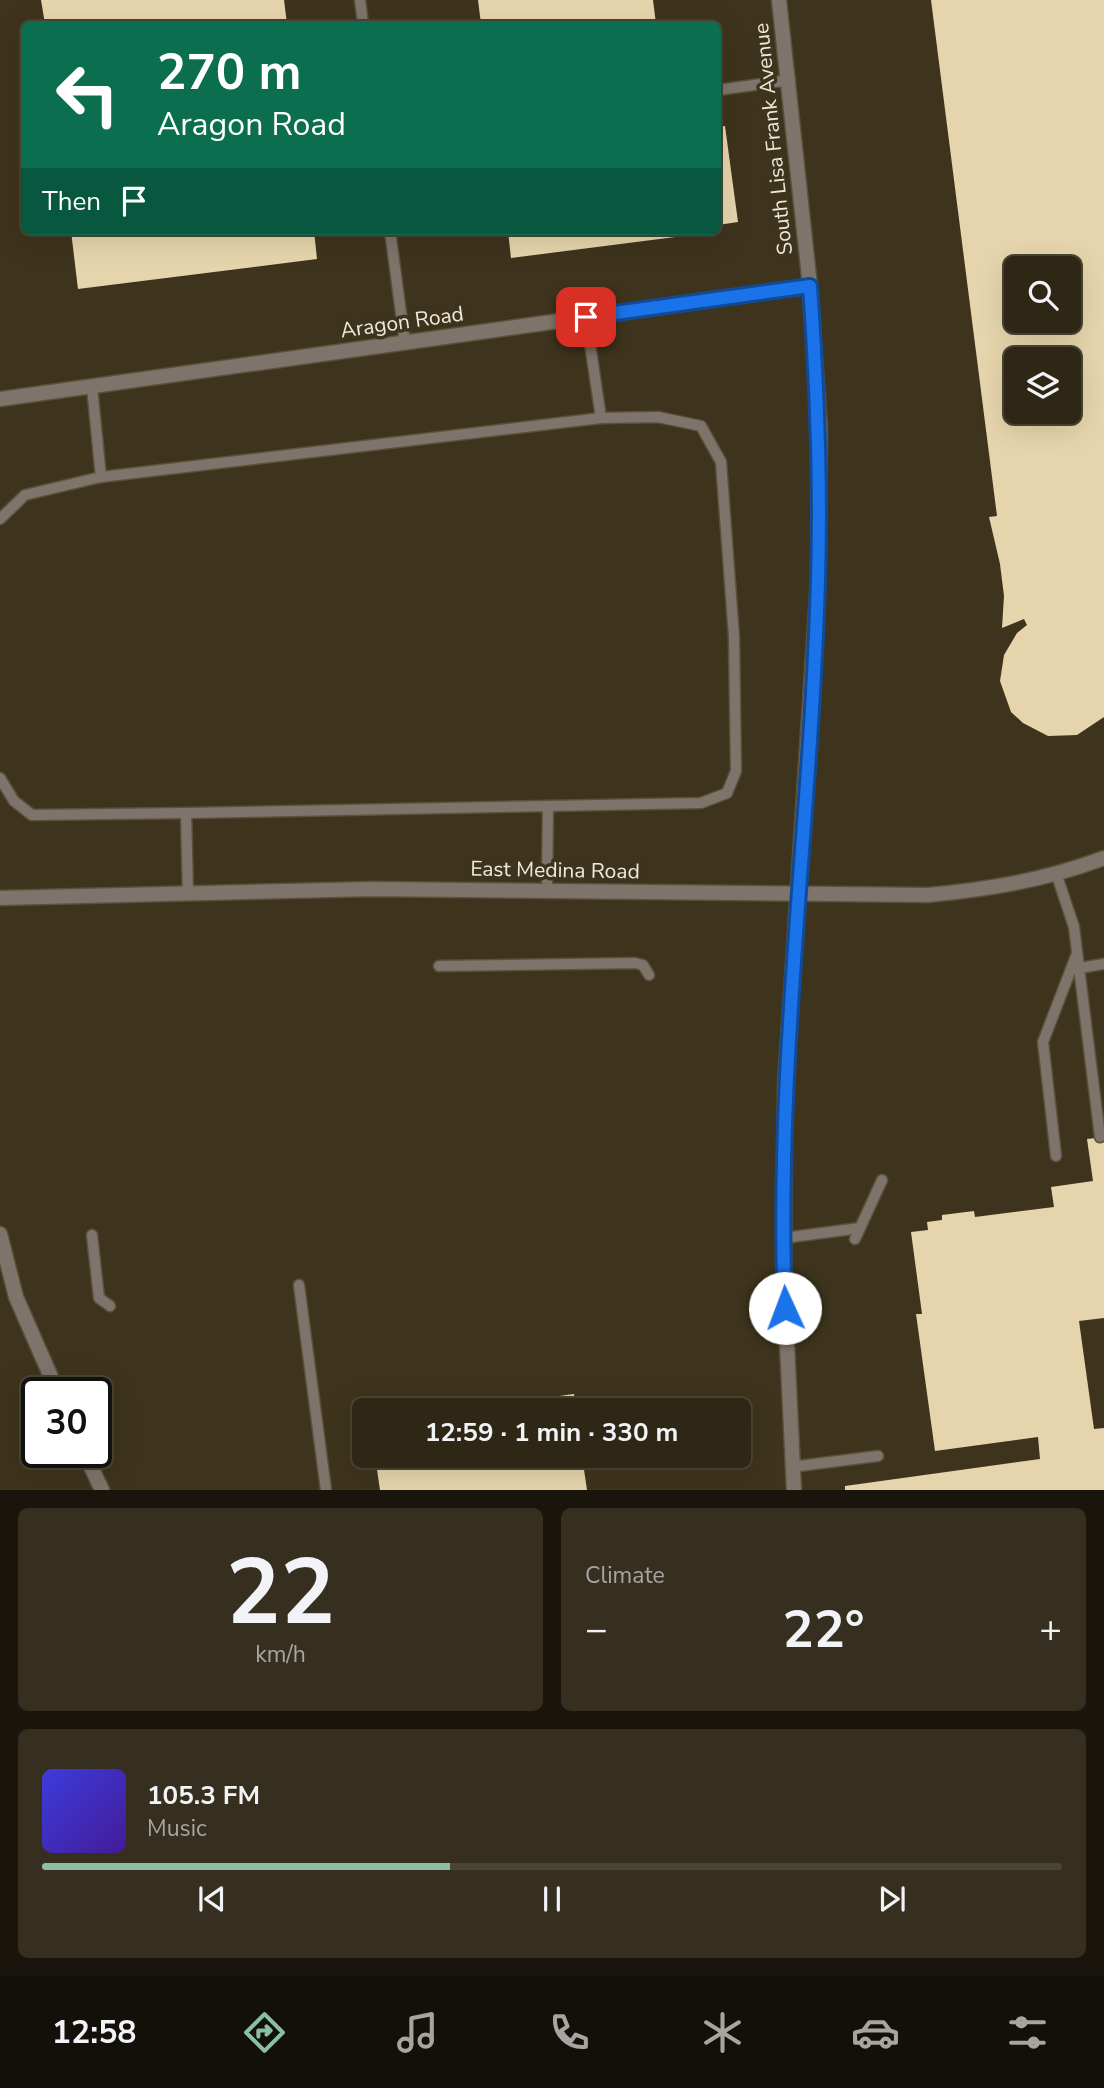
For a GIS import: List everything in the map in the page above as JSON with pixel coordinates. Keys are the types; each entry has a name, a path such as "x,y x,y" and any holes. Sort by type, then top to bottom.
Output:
{"street":[{"name":"South Lisa Frank Avenue","path":"779,0 790,80 810,286 820,430 818,581 785,1086 784,1238 791,1467 794,1489"},
{"name":"Aragon Road","path":"0,400 810,286"},
{"name":"East Medina Road","path":"0,898 372,889 929,895 992,889 1057,876 1104,858"},
{"path":"0,1234 16,1297 51,1377"},
{"path":"92,1468 102,1489"}],"lane":[{"path":"360,0 363,21"},
{"path":"721,90 790,80"},
{"path":"391,235 405,343"},
{"path":"586,317 601,418"},
{"path":"92,387 101,477"},
{"path":"0,519 25,495 101,477 601,418 658,417 701,426 722,462 734,637 736,771 726,793 701,803 32,815 14,801 0,778"},
{"path":"547,891 548,806"},
{"path":"186,813 188,894"},
{"path":"1057,876 1073,927 1077,954 1075,969 1100,1138"},
{"path":"439,966 635,963 643,965 649,975"},
{"path":"1075,969 1104,964"},
{"path":"1056,1156 1043,1042 1075,969"},
{"path":"784,1238 857,1233 883,1180"},
{"path":"92,1235 99,1298 110,1306"},
{"path":"299,1285 326,1489"},
{"path":"791,1467 878,1456"}],"building":[{"path":"41,0 284,0 287,21 44,21"},
{"path":"478,0 653,0 656,21 481,21"},
{"path":"931,0 1104,0 1104,717 1077,735 1048,736 1023,723 1011,712 1000,681 1004,655 1017,633 1027,625 1024,619 1002,628 1004,596 989,517 997,516"},
{"path":"725,126 738,222 721,225 721,127"},
{"path":"71,235 314,235 317,259 78,289"},
{"path":"508,235 683,236 511,258"},
{"path":"1104,1137 1104,1318 1079,1321 1094,1429 1104,1428 1104,1490 845,1490 845,1486 1040,1459 1038,1437 935,1451 916,1314 922,1314 911,1232 928,1230 927,1222 942,1220 942,1215 974,1211 975,1217 1054,1207 1051,1187 1093,1181 1087,1139"},
{"path":"574,1394 574,1398 544,1398"},
{"path":"377,1468 584,1468 587,1490 380,1490"}],"route":[{"path":"586,317 810,286 820,430 818,581 785,1086 785,1308"}]}
